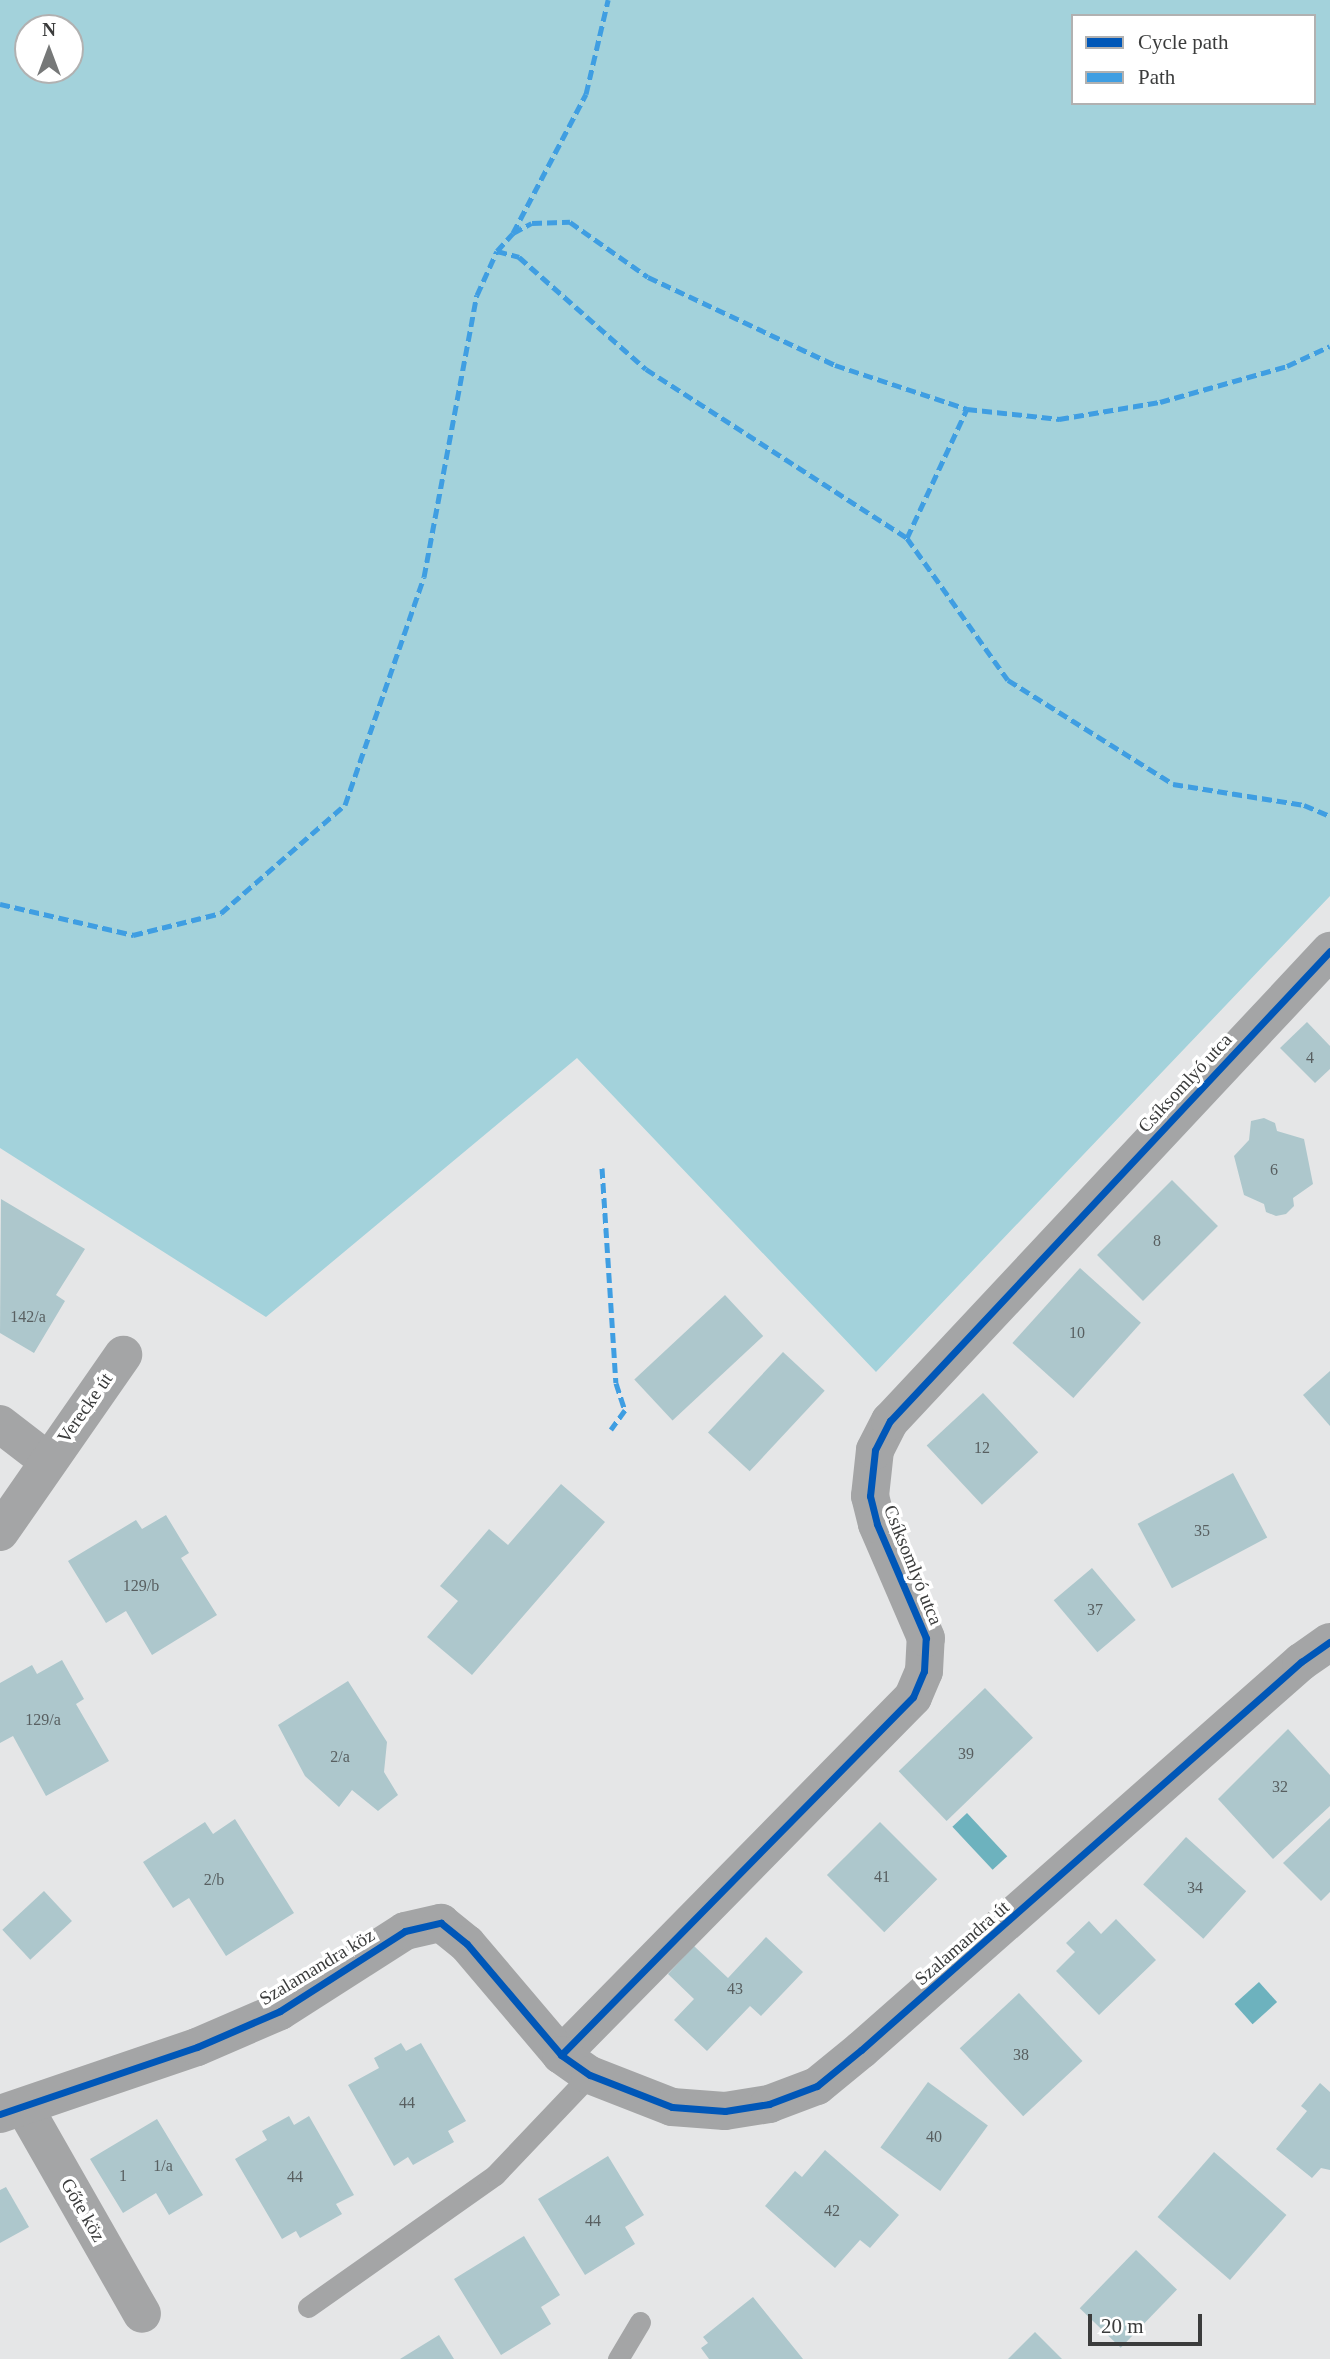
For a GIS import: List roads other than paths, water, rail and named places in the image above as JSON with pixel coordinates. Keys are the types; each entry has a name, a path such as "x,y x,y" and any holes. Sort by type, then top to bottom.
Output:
{"street":[{"name":"Csíksomlyó utca","path":"575,2065 913,1697 924,1671 926,1638 877,1524 870,1496 875,1450 890,1421 1330,951"},
{"name":"Verecke út","path":"0,1532 123,1355"},
{"name":"Verecke út","path":"0,1424 48,1461"},
{"name":"Szalamandra út","path":"575,2065 672,2108 725,2111 769,2104 817,2086 985,1945 1301,1662 1330,1642"},
{"name":"Szalamandra köz","path":"12,2110 197,2047 280,2011 405,1931 441,1923 467,1944 575,2065"},
{"name":"Gőte köz","path":"12,2110 142,2314"}],"lane":[{"path":"308,2307 495,2175 575,2065"},
{"path":"618,2359 640,2322"}]}
